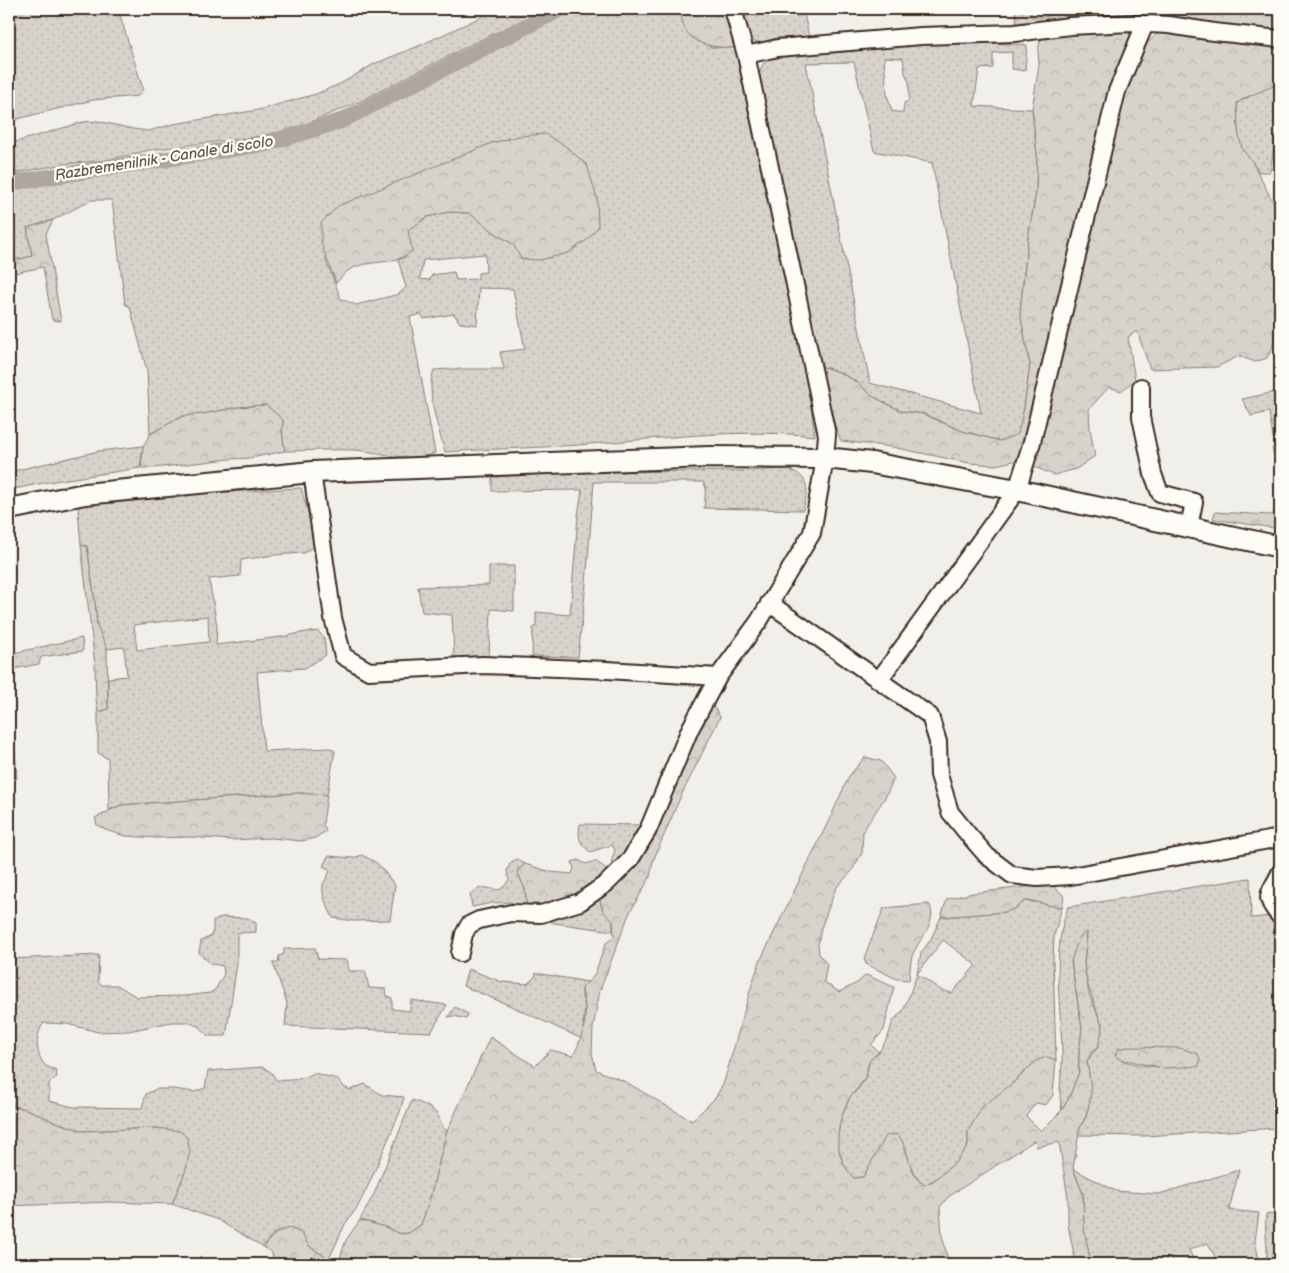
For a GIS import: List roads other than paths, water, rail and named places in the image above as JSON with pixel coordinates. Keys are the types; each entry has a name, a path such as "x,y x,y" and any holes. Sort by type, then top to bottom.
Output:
{"main road":[{"path":"9,509 85,494 312,472 709,457 825,458 872,463 1017,490 1280,547"}],"street":[{"path":"460,953 464,934 469,925 474,922 511,913 541,914 580,902 607,883 630,860 648,830 690,729 718,678 759,621 812,533 825,458 827,434 746,55 733,9"},
{"path":"879,680 1017,490 1034,433 1117,91 1145,24"},
{"path":"746,55 778,48 921,36 1015,34 1070,26 1169,25 1280,39"},
{"path":"1141,387 1141,417 1153,474 1160,494 1194,502 1189,527"},
{"path":"312,472 333,618 342,656 369,671 483,665 608,670 718,678"},
{"path":"769,603 930,716 938,742 939,775 950,812 987,856 1012,875 1037,878 1071,876 1280,838"},
{"path":"1280,875 1269,892 1270,904 1280,914"}],"waterway":[{"name":"Razbremenilnik - Canale di scolo","path":"9,183 265,144 341,121 560,9"}]}
